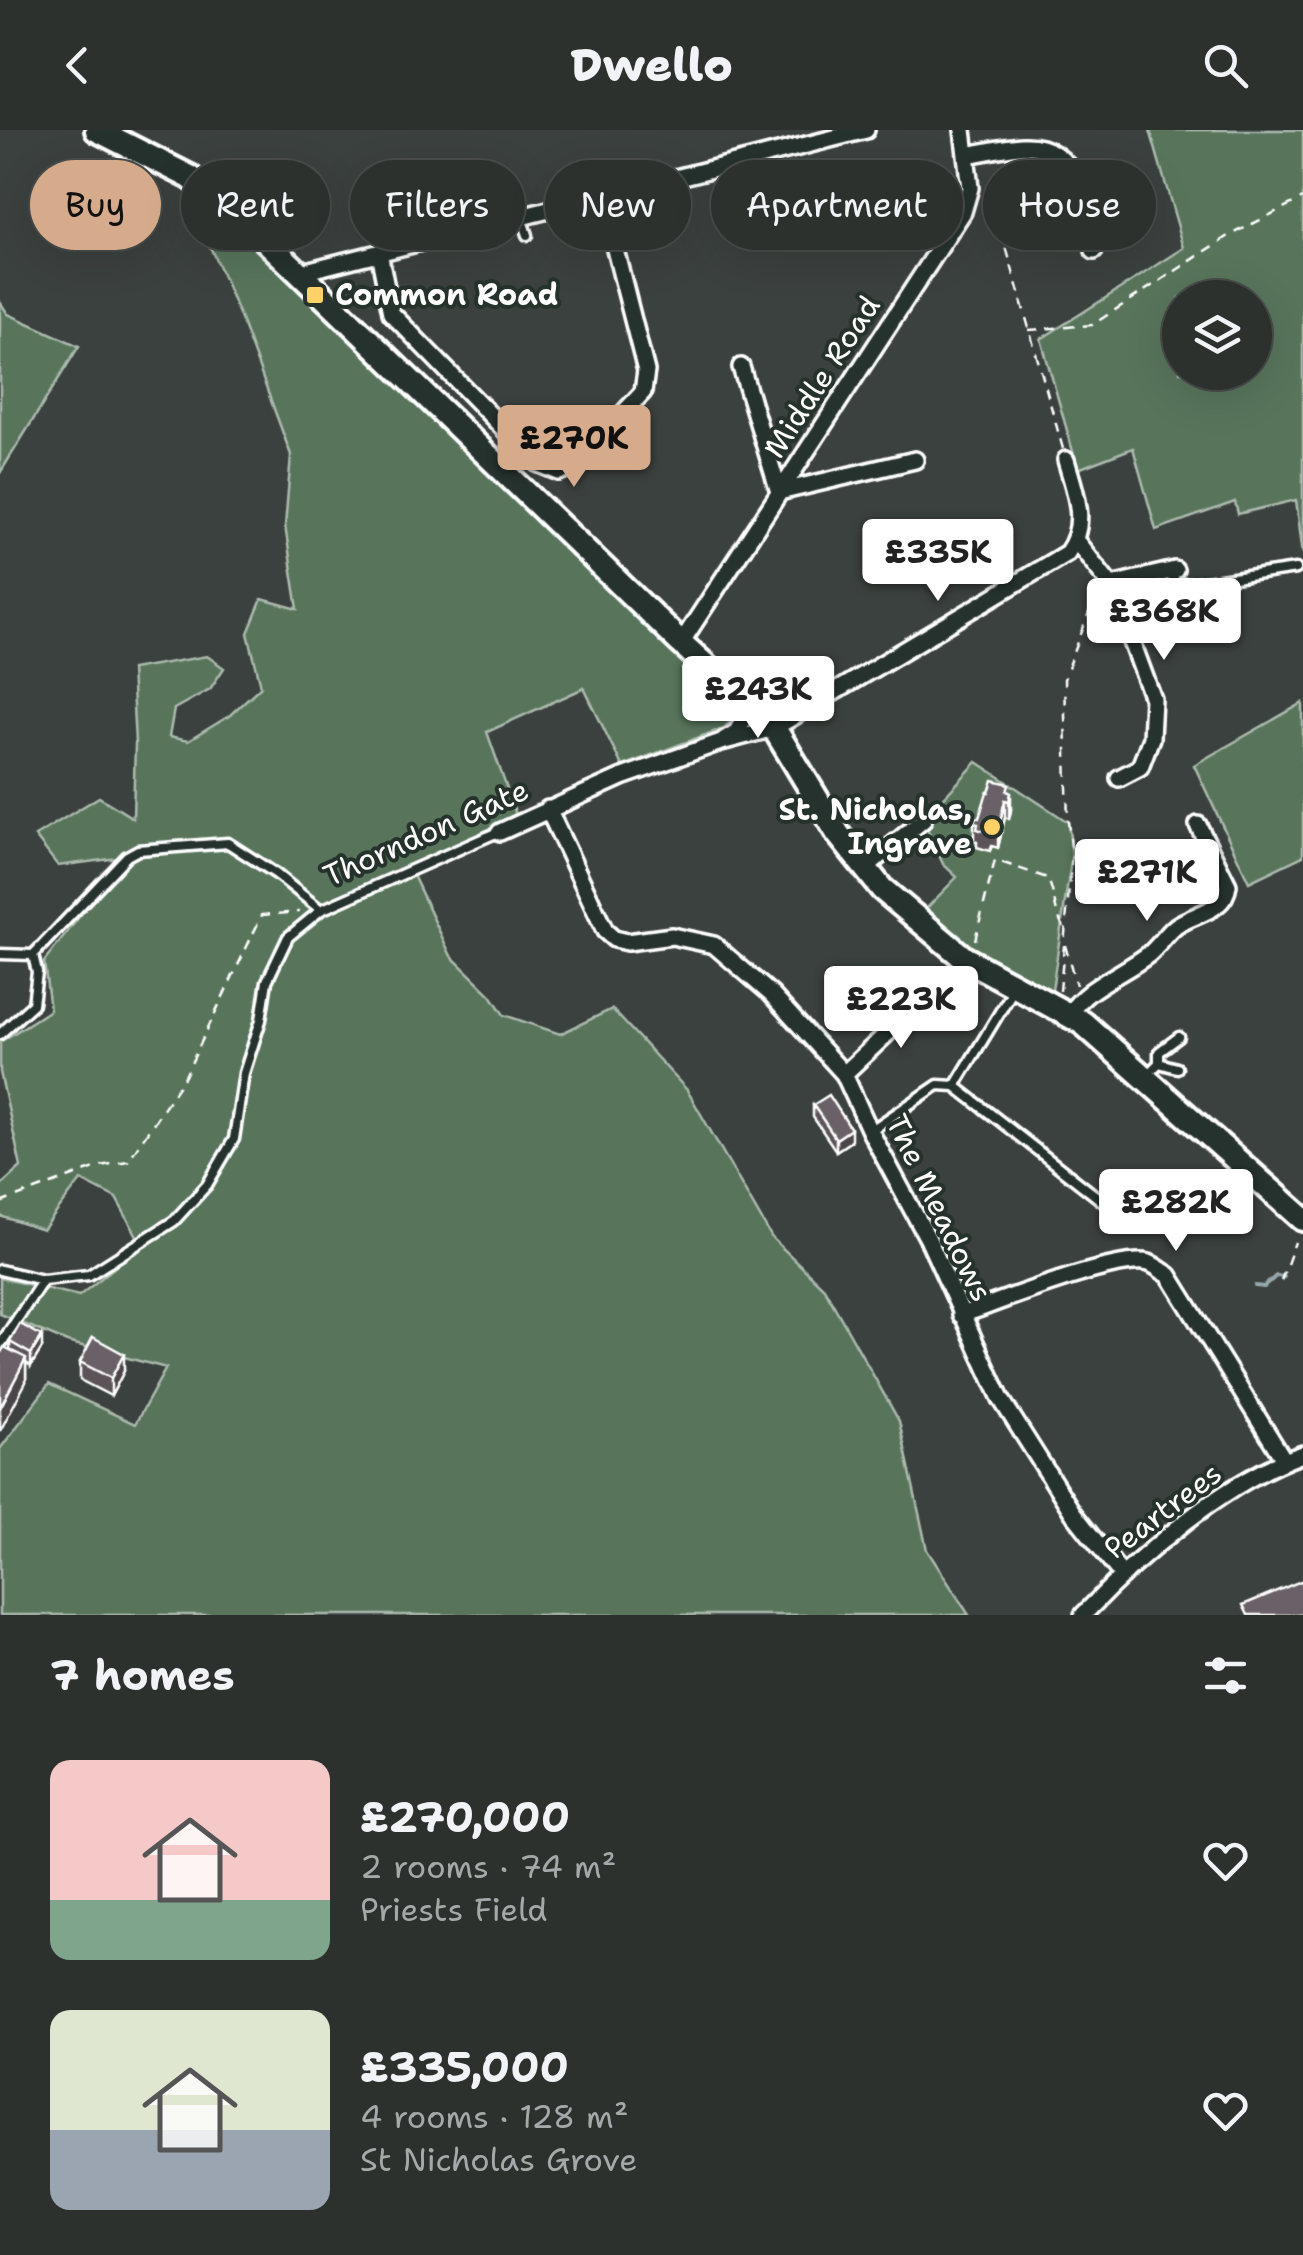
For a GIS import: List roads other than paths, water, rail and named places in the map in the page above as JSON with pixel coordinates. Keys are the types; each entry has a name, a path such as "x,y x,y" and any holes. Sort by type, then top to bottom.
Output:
{"main road":[{"path":"97,130 190,177 256,231 681,643 774,728 838,834 864,868 922,926 967,960 1015,987 1070,1006 1152,1070 1303,1219"}],"street":[{"path":"691,175 866,130"},
{"name":"Middle Road","path":"681,643 963,212 970,188 963,130"},
{"path":"1045,148 1050,130"},
{"path":"967,155 1024,145 1045,148 1075,174 1090,219 1094,251"},
{"path":"298,273 387,250"},
{"path":"379,252 391,313 537,463 560,472 574,466 643,392 646,371 615,250"},
{"path":"741,367 779,492 915,460"},
{"path":"1066,460 1079,505 1076,541 1111,585 1152,698 1151,738 1140,767 1119,778"},
{"name":"Thorndon Gate","path":"500,832 622,777 774,728 1067,553 1076,541"},
{"path":"1111,585 1170,571"},
{"path":"721,742 737,732 750,706"},
{"name":"The Meadows","path":"548,809 605,931 614,939 627,942 672,936 714,945 771,994 844,1074 928,1239 1001,1400 1073,1513 1122,1575"},
{"path":"864,868 923,820"},
{"path":"1070,1006 1150,953 1176,926 1226,896 1228,886 1198,825"},
{"path":"844,1074 928,995"},
{"path":"961,1315 1093,1272 1126,1263 1148,1263 1169,1275 1284,1460"},
{"name":"Peartrees","path":"1083,1615 1122,1575 1205,1507 1284,1460 1303,1454"}],"lane":[{"path":"525,230 527,236"},
{"path":"1170,571 1179,584 1192,584 1296,569"},
{"path":"1122,616 1178,605 1193,608"},
{"name":"Thorndon Gate","path":"33,955 127,856 138,850 228,843 321,910 500,832"},
{"path":"0,1270 43,1280 90,1275 174,1221 207,1186 234,1139 244,1073 261,1020 267,981 288,938 321,910"},
{"path":"0,954 33,955 37,972 33,1004 0,1034"},
{"path":"955,1086 1015,987"},
{"path":"1176,1068 1152,1070 1159,1052 1178,1038"},
{"path":"870,1131 938,1085 955,1086 1129,1222"},
{"path":"0,1345 43,1280"}],"waterway":[{"path":"1255,1286 1264,1287 1276,1276 1284,1277"}],"place":[{"name":"Common Road","path":"315,295"},
{"name":"St. Nicholas, Ingrave","path":"992,827"}]}
